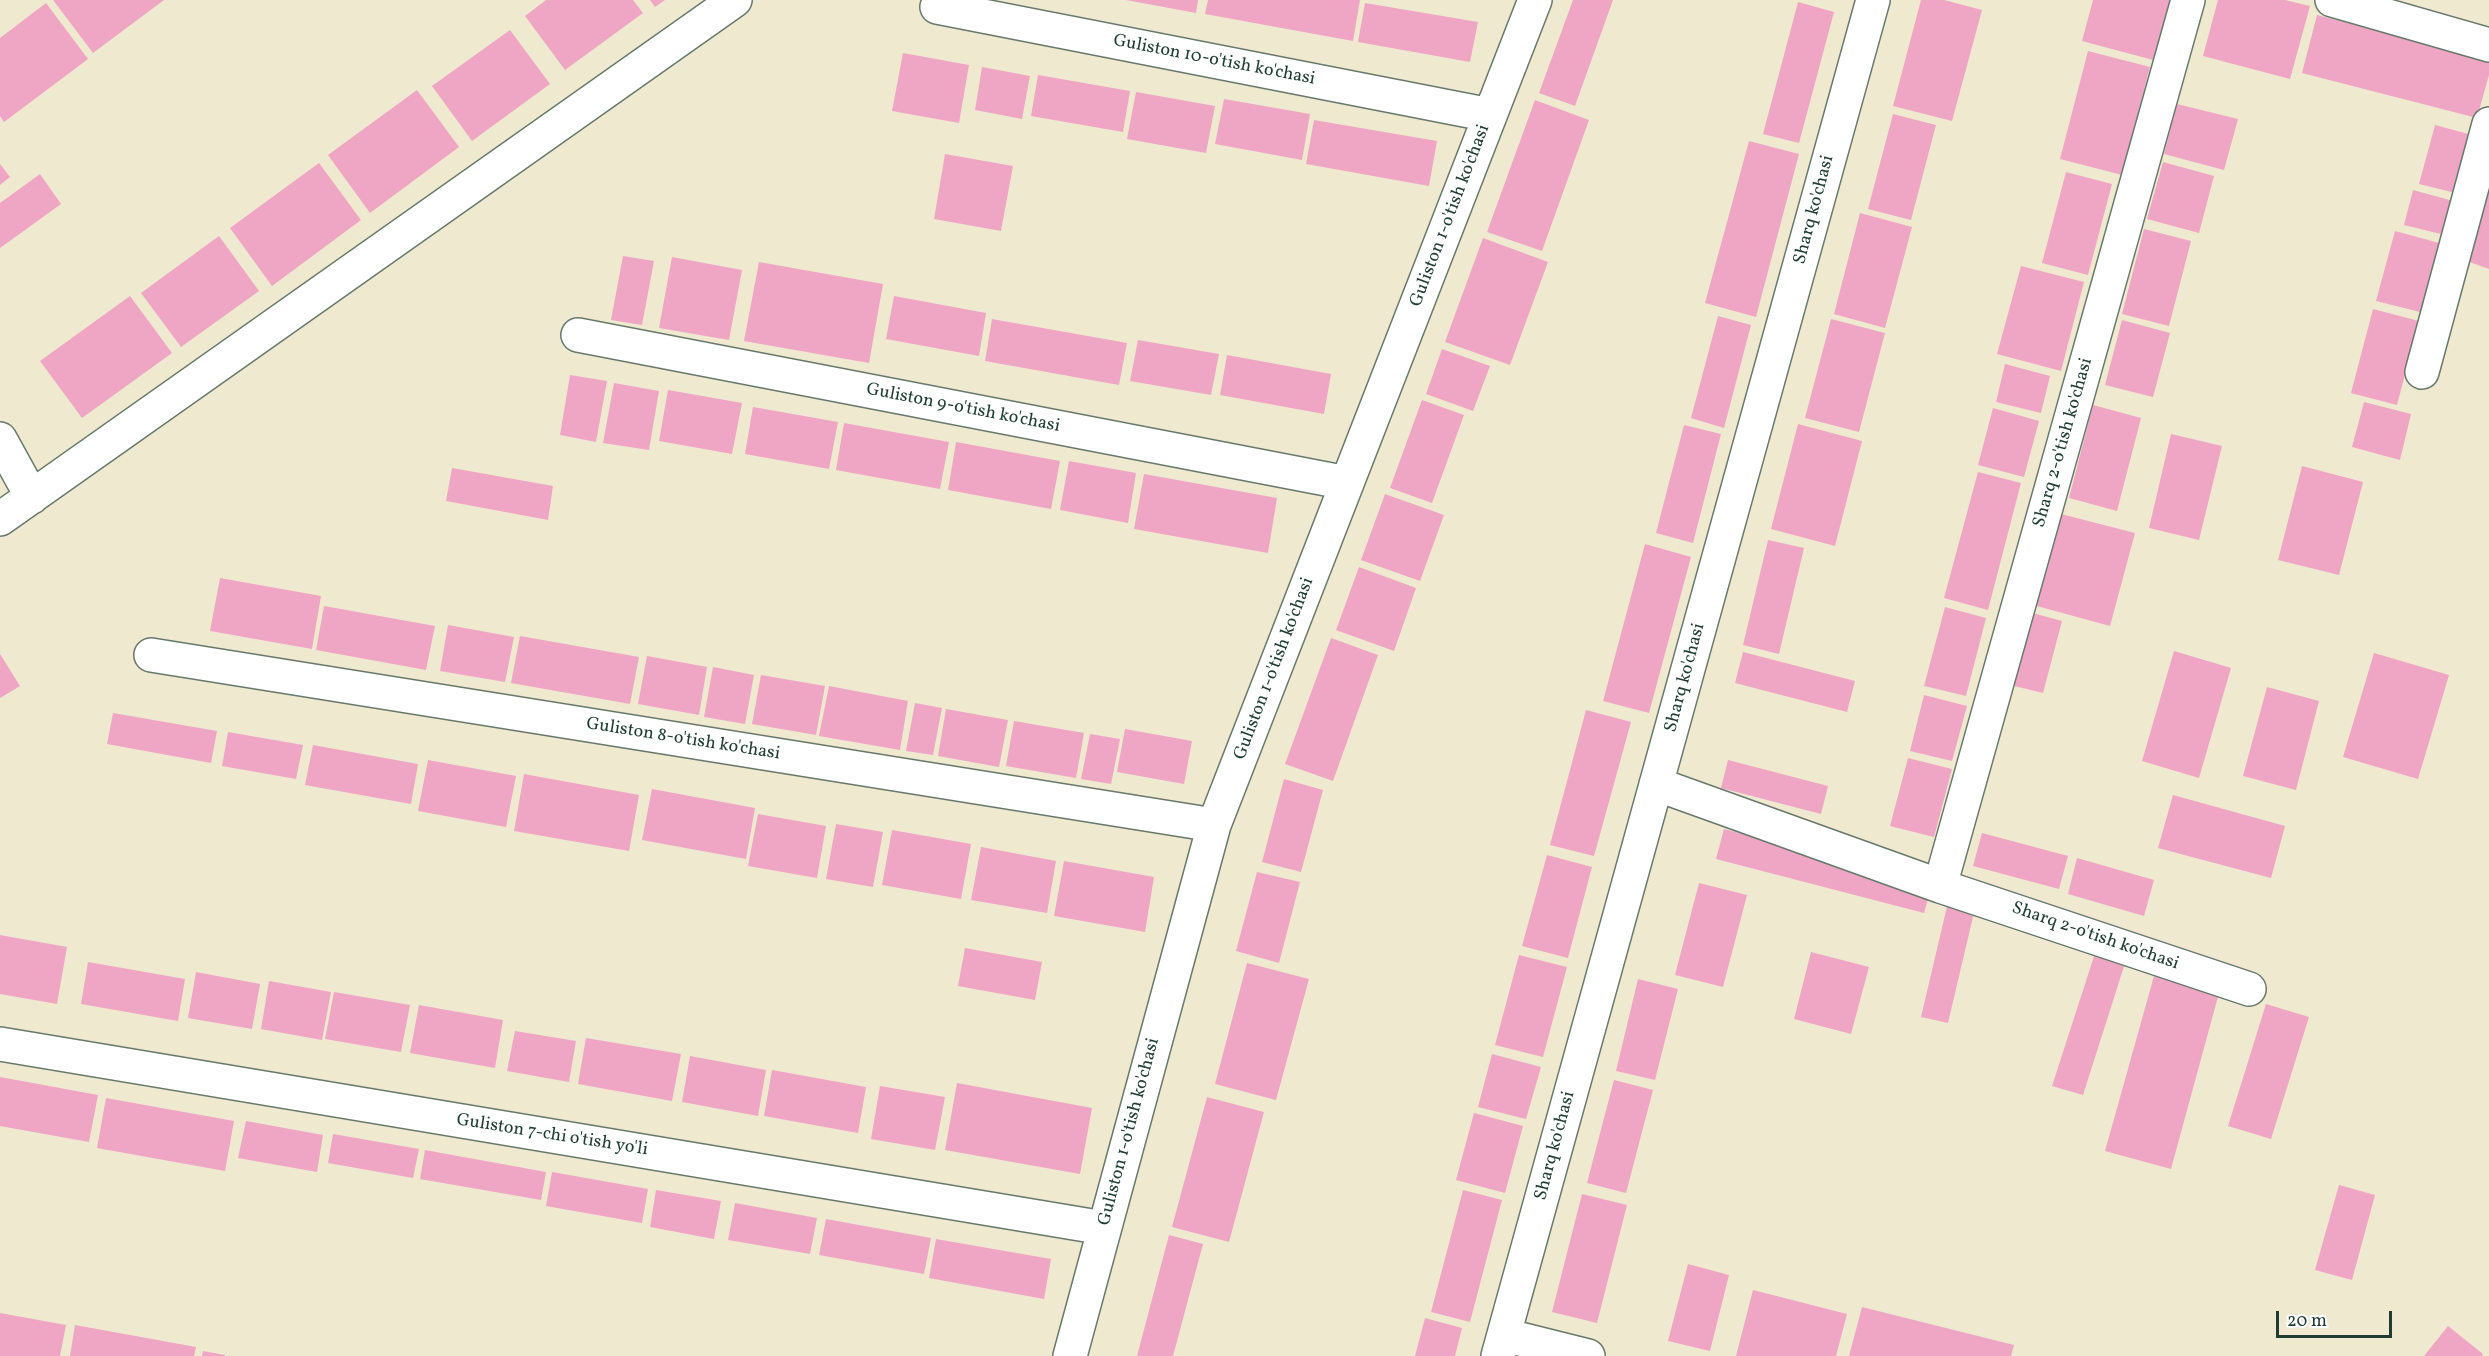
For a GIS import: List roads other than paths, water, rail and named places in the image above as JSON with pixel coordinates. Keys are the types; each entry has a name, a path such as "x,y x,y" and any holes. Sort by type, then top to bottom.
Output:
{"street":[{"path":"0,519 735,0"},
{"name":"Guliston 1-o'tish ko'chasi","path":"1070,1356 1214,825 1535,0"},
{"name":"Sharq ko'chasi","path":"1501,1345 1873,0"},
{"name":"Sharq 2-o'tish ko'chasi","path":"1940,886 2188,0"},
{"path":"2332,0 2489,45"},
{"name":"Guliston 10-o'tish ko'chasi","path":"937,7 1490,115"},
{"path":"2422,372 2489,124"},
{"name":"Guliston 9-o'tish ko'chasi","path":"578,335 1347,483"},
{"path":"0,439 32,497"},
{"name":"Guliston 8-o'tish ko'chasi","path":"151,655 1214,825"},
{"name":"Sharq 2-o'tish ko'chasi","path":"1656,784 1940,886 2249,989"},
{"name":"Guliston 7-chi o'tish yo'li","path":"0,1044 1104,1228"},
{"path":"1501,1345 1588,1356"}]}
